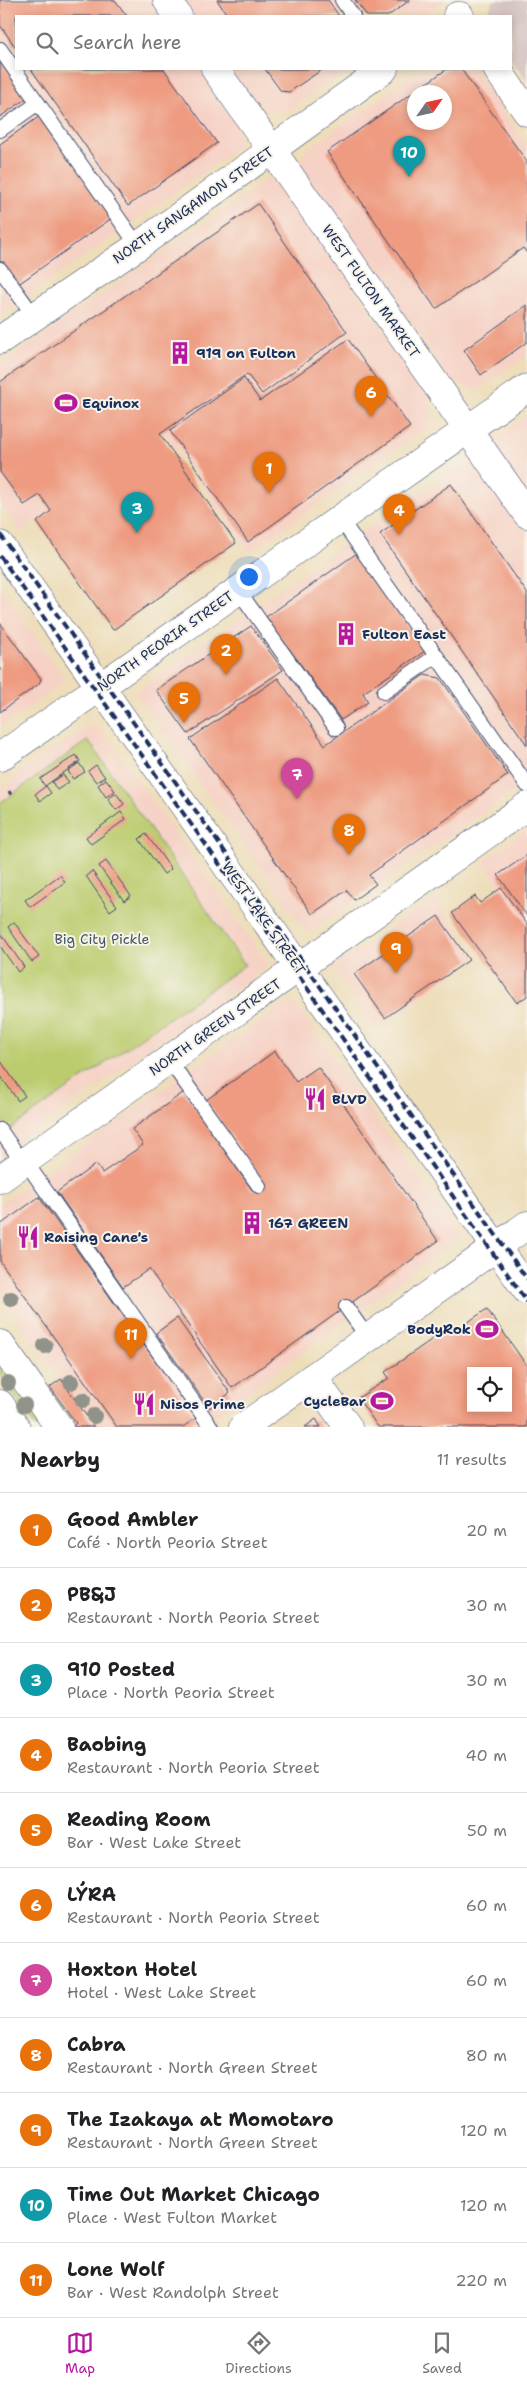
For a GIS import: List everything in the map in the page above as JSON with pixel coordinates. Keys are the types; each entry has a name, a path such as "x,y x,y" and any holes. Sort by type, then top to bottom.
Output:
{"street":[{"path":"167,0 177,15"},
{"name":"WEST FULTON MARKET","path":"216,70 527,514"},
{"name":"NORTH SANGAMON STREET","path":"0,340 138,246 383,70"},
{"path":"498,70 527,112"},
{"name":"NORTH PEORIA STREET","path":"0,757 527,388"},
{"name":"WEST LAKE STREET","path":"0,545 527,1291"},
{"name":"NORTH GREEN STREET","path":"0,1179 527,806"},
{"path":"242,1427 527,1225"},
{"path":"0,1344 59,1427"},
{"path":"313,1377 348,1427"},
{"path":"0,1404 16,1427"}],"lane":[{"path":"342,0 352,15"},
{"path":"0,49 138,246"},
{"path":"0,130 38,103"},
{"path":"0,269 34,316"},
{"path":"341,520 527,785"},
{"path":"238,590 336,728"},
{"path":"384,692 436,656"},
{"path":"169,1060 259,1186"},
{"path":"0,1130 211,1427"},
{"path":"346,1307 368,1338"}],"path":[{"path":"9,790 12,795"}],"shaded area":[{"path":"0,0 156,0 166,15 15,15 15,70 205,70 238,123 240,137 236,148 0,315"},
{"path":"180,0 445,0 424,15 190,15"},
{"path":"493,0 527,0 527,81 512,59 512,15 487,15"},
{"path":"229,70 348,70 291,108 277,113 268,111 246,92"},
{"path":"421,70 475,70 527,146 527,356 475,391 450,380 301,166 303,155 309,148"},
{"path":"265,181 272,181 283,186 428,395 432,415 430,425 250,552 164,432 21,532 0,503 0,365"},
{"path":"527,416 527,494 496,448 495,443 496,438"},
{"path":"472,459 482,468 527,533 527,782 307,933 135,692 354,537"},
{"path":"0,587 66,680 0,728"},
{"name":"Big City Pickle","path":"91,726 101,729 267,963 265,968 257,974 0,1155 0,790 11,783 18,774 65,740 74,738"},
{"path":"527,829 527,924 483,862"},
{"path":"434,898 476,957 375,1029 332,968"},
{"path":"292,1000 459,1235 450,1244 200,1427 94,1427 0,1295 0,1204"},
{"path":"320,1408 333,1427 293,1427"}],"green space":[{"name":"Big City Pickle","path":"88,740 245,965 9,1130 0,1117 0,803"},
{"path":"0,1364 45,1427 36,1427 0,1375"}],"building":[{"path":"0,0 115,0 126,15 15,15 15,47 0,25"},
{"path":"217,0 328,0 338,15 227,15"},
{"path":"355,0 410,0 389,15 366,15"},
{"path":"0,59 27,98 0,117"},
{"path":"32,70 165,70 217,143 128,206"},
{"path":"266,70 322,70 289,92 281,91"},
{"path":"446,70 462,70 527,162 527,253 523,248 436,309 327,152 407,97 407,130 452,130 452,85 424,85"},
{"path":"40,116 112,218 17,285 0,261 0,144"},
{"name":"919 on Fulton","path":"258,204 347,332 262,394 247,374 160,434 236,543 113,630 37,522 51,511 40,495 24,505 0,472 0,382"},
{"path":"527,305 527,342 481,375 464,350"},
{"path":"348,339 410,427 248,542 170,431 244,378 260,401"},
{"path":"451,484 527,593 527,745 380,534"},
{"name":"Fulton East","path":"357,553 425,651 363,693 368,702 341,720 266,617"},
{"path":"0,623 41,679 39,684 0,712"},
{"path":"251,626 283,670 188,734 156,690"},
{"path":"424,675 440,678 508,775 369,875 376,884 354,900 347,890 312,914 190,739 278,678 325,745"},
{"path":"76,755 80,761 45,786 40,779"},
{"path":"79,763 85,772 73,779 68,771"},
{"path":"96,765 105,777 96,782 88,771"},
{"path":"63,775 69,782 57,790 52,782"},
{"path":"106,779 115,791 106,797 98,785"},
{"path":"46,786 51,793 40,801 35,794"},
{"path":"116,793 124,804 116,810 108,799"},
{"path":"121,812 126,819 91,844 86,837"},
{"path":"146,834 171,869 164,874 139,839"},
{"path":"527,855 527,916 498,875"},
{"path":"106,861 131,896 124,901 99,866"},
{"path":"92,871 117,906 110,911 86,876"},
{"path":"60,875 65,882 30,907 25,900"},
{"path":"501,888 527,924 527,996 517,1003 452,913 475,896 480,903"},
{"path":"438,916 469,960 385,1018 354,974"},
{"path":"14,922 39,957 32,962 8,927"},
{"path":"0,932 24,967 18,972 0,946"},
{"name":"167 GREEN","path":"275,1051 296,1082 318,1067 438,1241 232,1388 149,1269 123,1287 57,1192 96,1164 102,1173 143,1145 132,1129 184,1092 252,1190 264,1182 206,1100"},
{"path":"0,1060 25,1096 18,1101 0,1075"},
{"path":"39,1197 196,1418 183,1427 117,1427 0,1261 0,1225"},
{"path":"487,1309 527,1366 527,1427 378,1427 358,1398 389,1378 385,1372 451,1326 455,1331"},
{"path":"177,1318 230,1393 209,1408 156,1333"},
{"path":"61,1379 94,1427 71,1427 76,1423 50,1387"},
{"path":"316,1419 321,1427 305,1427"}],"railway":[{"path":"0,534 527,1279"},
{"path":"0,556 275,942 527,1302"}],"place":[{"name":"Time Out Market Chicago","path":"409,177"},
{"name":"919 on Fulton","path":"180,353"},
{"name":"Equinox","path":"66,403"},
{"name":"LÝRA","path":"371,417"},
{"name":"Good Ambler","path":"269,493"},
{"name":"910 Posted","path":"137,533"},
{"name":"Baobing","path":"399,535"},
{"name":"Fulton East","path":"346,634"},
{"name":"PB&J","path":"226,675"},
{"name":"Reading Room","path":"184,723"},
{"name":"Hoxton Hotel","path":"297,799"},
{"name":"Cabra","path":"349,855"},
{"name":"The Izakaya at Momotaro","path":"396,973"},
{"name":"BLVD","path":"315,1099"},
{"name":"167 GREEN","path":"252,1223"},
{"name":"Raising Cane's","path":"28,1237"},
{"name":"BodyRok","path":"487,1329"},
{"name":"Lone Wolf","path":"131,1359"},
{"name":"CycleBar","path":"382,1401"},
{"name":"Nisos Prime","path":"144,1404"}]}
